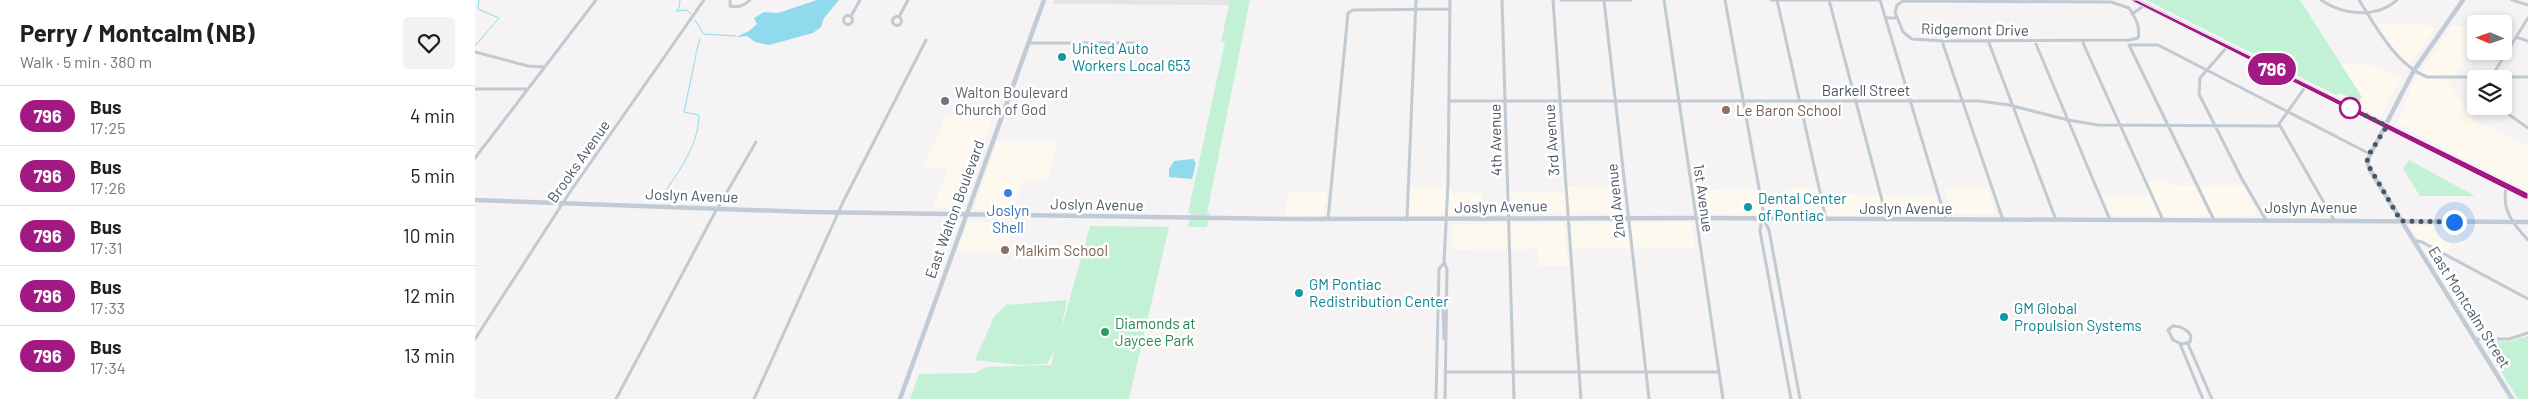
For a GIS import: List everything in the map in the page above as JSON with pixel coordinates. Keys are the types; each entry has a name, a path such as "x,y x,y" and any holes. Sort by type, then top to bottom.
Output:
{"main road":[{"name":"East Walton Boulevard","path":"900,399 1044,0"},
{"path":"2369,154 2387,126 2413,72 2463,0"},
{"path":"2136,1 2528,196"},
{"name":"East Montcalm Street","path":"2369,154 2367,161 2369,168 2512,399"},
{"name":"Joslyn Avenue","path":"475,200 717,209 965,215 1328,220 1695,218 1763,220 2528,222"}],"street":[{"path":"475,158 596,0"},
{"name":"Brooks Avenue","path":"475,339 562,203 704,0"},
{"path":"730,0 730,6 736,8 749,0"},
{"path":"851,16 860,0"},
{"path":"899,17 908,0"},
{"path":"1407,220 1416,0"},
{"path":"1445,399 1447,269 1444,262 1451,0"},
{"name":"4th Avenue","path":"1502,0 1507,218 1514,399"},
{"name":"3rd Avenue","path":"1552,0 1581,399"},
{"path":"1561,0 1631,0"},
{"name":"2nd Avenue","path":"1604,0 1649,399"},
{"name":"1st Avenue","path":"1664,0 1723,399"},
{"path":"1725,0 1763,220 1761,231 1791,399"},
{"path":"1771,0 1880,0 1947,220"},
{"path":"1777,0 1826,220"},
{"path":"1829,0 1887,220"},
{"path":"2321,0 2342,11 2387,9 2397,0"},
{"path":"2359,0 2403,64 2413,72 2427,77 2467,78"},
{"path":"2512,0 2528,5"},
{"name":"Ridgemont Drive","path":"1903,1 2102,1 2129,8 2132,14 2139,28 2139,36 2136,39 1986,39 1943,41 1912,39 1903,34 1895,8 1903,1"},
{"path":"2129,8 2136,1"},
{"path":"2132,14 2145,5"},
{"path":"1328,220 1349,11 1450,9"},
{"path":"1886,18 1897,18"},
{"path":"2495,70 2528,18"},
{"path":"2516,37 2528,41"},
{"path":"755,399 833,222 926,40"},
{"path":"1029,43 1137,42"},
{"path":"1989,43 2056,220"},
{"path":"2083,43 2163,220"},
{"path":"1943,44 2003,220"},
{"path":"2037,44 2110,220"},
{"path":"2214,220 2129,45 2155,44 2369,154"},
{"path":"2227,47 2200,78 2198,91 2214,126 2266,220"},
{"path":"475,52 527,66 545,66"},
{"path":"2512,77 2528,77"},
{"path":"2306,86 2279,122 2334,220"},
{"path":"475,88 527,89"},
{"name":"Barkell Street","path":"1449,101 1962,101 2013,105 2069,121 2098,126 2280,126"},
{"path":"2510,115 2528,128"},
{"path":"617,399 717,209 756,142"},
{"path":"2507,185 2503,201 2514,222 2528,240"},
{"path":"1763,220 1769,230 1801,399"},
{"path":"2413,240 2422,242 2528,299"},
{"path":"1437,399 1439,269 1444,262"},
{"path":"1438,306 1443,307 1443,330 1446,347"},
{"path":"2188,344 2191,338 2188,331 2179,326 2171,327 2169,335 2179,344 2203,399"},
{"path":"2475,339 2506,339 2528,333"},
{"path":"2179,344 2188,344"},
{"path":"2188,344 2212,399"},
{"path":"1445,372 1719,372"}],"shaded area":[{"path":"1054,0 1230,0 1229,5 1052,4"},
{"path":"2378,24 2424,24 2435,29 2411,63 2409,63 2403,61"},
{"path":"2452,26 2467,26 2467,56 2455,76 2444,77 2467,110 2467,115 2471,115 2474,120 2528,146 2528,192 2397,123 2413,83"},
{"path":"2366,63 2402,77 2380,117 2355,107 2359,101 2341,64"},
{"path":"946,114 994,115 962,202 955,209 933,208 948,168 924,167"},
{"path":"998,141 1057,141 1048,179 1022,181 1012,211 974,209"},
{"path":"2143,181 2170,181 2173,186 2243,185 2257,211 2252,216 2114,216 2109,212 2102,195 2149,196"},
{"path":"1451,186 1451,193 1481,193 1481,214 1411,216 1408,213 1410,187"},
{"path":"1563,186 1622,187 1624,209 1622,214 1511,213 1509,192 1563,193"},
{"path":"1944,187 1988,188 1996,214 1952,214"},
{"path":"1789,188 1821,188 1823,194 1935,195 1940,213 1938,217 1699,214 1695,190 1761,189 1762,193 1789,193"},
{"path":"1288,191 1327,191 1324,215 1285,215"},
{"path":"968,222 1015,222 1006,252 957,252"},
{"path":"1691,222 1695,248 1572,249 1571,223"},
{"path":"1564,223 1568,266 1539,266 1538,249 1452,250 1451,227 1454,224"},
{"path":"2410,226 2454,226 2466,246 2453,242 2446,254 2418,239"}],"green space":[{"path":"1230,0 1250,0 1207,213 1210,213 1207,227 1188,227 1191,213 1188,213 1225,42 1221,42"},
{"path":"2146,0 2300,0 2362,97 2359,101 2340,93 2336,95"},
{"path":"2409,160 2475,196 2420,196 2403,169"},
{"path":"1090,226 1169,227 1129,399 910,399 919,374 975,373 986,367 1051,365 1055,350 1047,364 1020,365 975,360 994,317 1006,305 1067,300 1060,334"},
{"path":"2528,336 2528,399 2518,399 2483,342 2510,341"}],"water":[{"path":"817,0 839,0 824,18 821,27 813,33 769,45 755,42 747,36 736,37 749,31 757,24 754,18 764,12 778,13"},
{"path":"1193,159 1196,163 1192,179 1169,177 1169,169 1174,161"}],"waterway":[{"path":"475,46 499,18 478,9 479,0"},
{"path":"680,0 679,8 676,11 687,10 691,14"},
{"path":"695,20 703,33"},
{"path":"703,34 736,36"},
{"path":"696,53 700,39"},
{"path":"663,195 692,148 698,127 699,115 684,112 696,55"}],"bus line":[{"name":"796","path":"2134,0 2528,196"}],"place":[{"name":"United Auto Workers Local 653","path":"1062,57"},
{"name":"Walton Boulevard Church of God","path":"945,101"},
{"name":"Le Baron School","path":"1726,110"},
{"name":"Joslyn Shell","path":"1008,193"},
{"name":"Dental Center of Pontiac","path":"1748,207"},
{"name":"Malkim School","path":"1005,250"},
{"name":"GM Pontiac Redistribution Center","path":"1299,293"},
{"name":"GM Global Propulsion Systems","path":"2004,317"},
{"name":"Diamonds at Jaycee Park","path":"1105,332"}],"route":[{"path":"2350,108 2387,126 2368,156 2367,163 2401,221 2454,222"}]}
